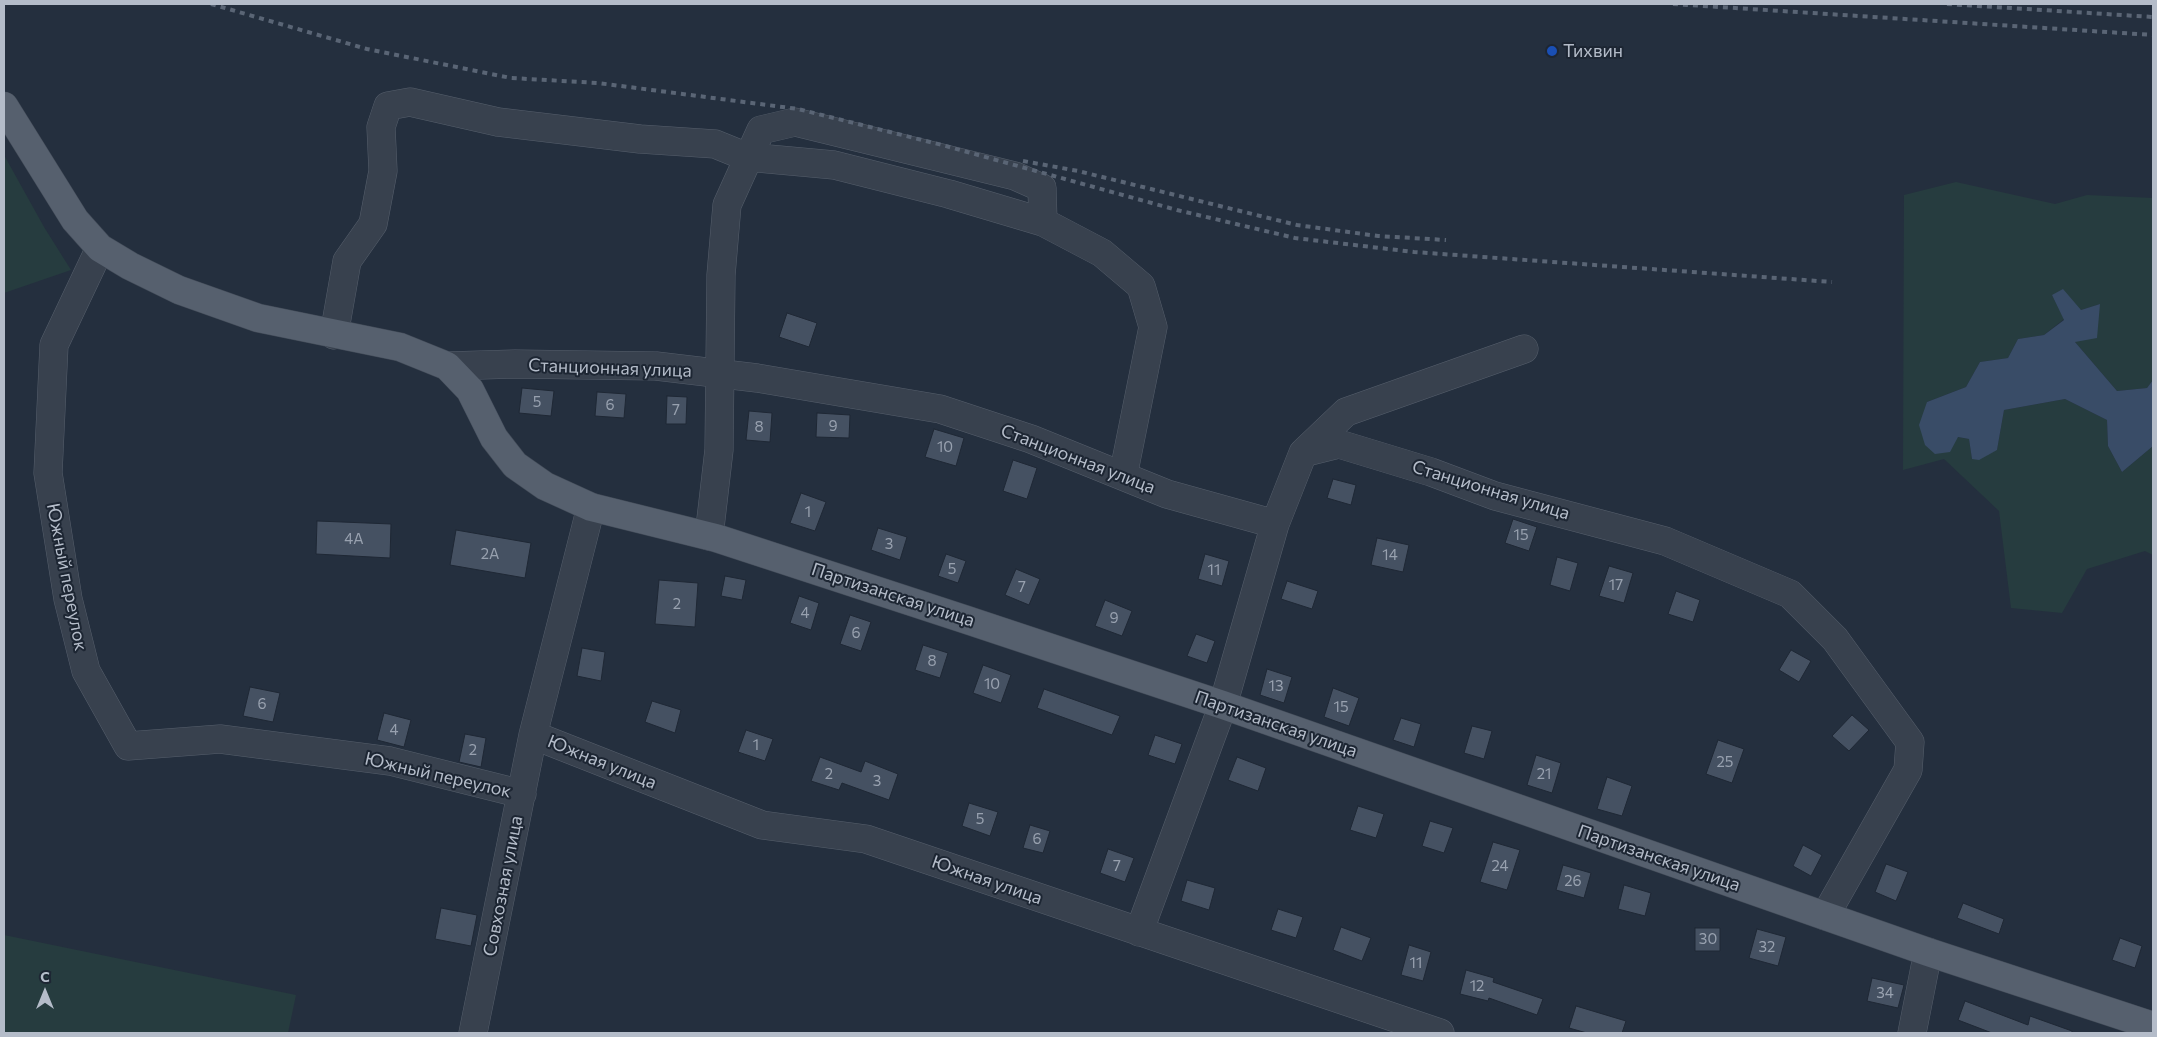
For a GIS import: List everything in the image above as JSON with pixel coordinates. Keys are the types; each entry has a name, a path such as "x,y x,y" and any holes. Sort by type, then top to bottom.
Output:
{"main road":[{"name":"Станционная улица","path":"4,106 75,220 100,248 130,266 179,290 258,318 400,347 448,366"},
{"name":"Партизанская улица","path":"448,366 470,390 494,438 515,465 545,486 591,507 709,536 1223,706 1928,952 2153,1026"}],"street":[{"path":"334,335 347,260 373,224 383,171 381,127 388,106 410,102 498,122 640,140 714,144 747,157 844,168 1043,222 1102,253 1141,286 1153,326 1123,476"},
{"path":"709,536 720,450 721,275 727,206 760,130 795,122 1016,176 1042,188 1043,222"},
{"path":"844,168 889,145"},
{"name":"Южный переулок","path":"100,248 54,345 48,473 68,600 86,671 128,746 220,739 390,761 522,794"},
{"path":"1139,932 1223,706 1275,524 1303,453 1346,412 1524,349"},
{"name":"Станционная улица","path":"448,366 514,364 656,366 721,374 940,409 1031,439 1167,494 1275,524"},
{"name":"Станционная улица","path":"1303,453 1339,444 1431,472 1495,496 1665,541 1790,594 1835,639 1910,742 1908,770 1825,916"},
{"name":"Совхозная улица","path":"474,1033 534,735 591,507"},
{"name":"Южная улица","path":"534,735 762,825 866,839 1440,1033"},
{"path":"1912,1033 1928,952"}],"green space":[{"path":"4,155 44,227 71,270 4,293"},
{"path":"1956,182 2055,204 2087,195 2153,198 2153,380 2147,388 2117,391 2075,342 2100,304 2081,310 2052,295 2064,319 2044,335 2018,339 2008,358 1980,362 1966,387 1927,402 1957,437 1969,439 1972,459 1997,450 2004,410 2065,399 2107,420 2108,446 2122,472 2153,446 2153,555 2145,551 2087,569 2062,613 2011,608 1999,511 1944,459 1903,470 1904,195"},
{"path":"4,935 296,995 288,1033 4,1033"}],"water":[{"path":"2063,289 2081,310 2100,304 2097,338 2075,342 2117,391 2147,388 2153,380 2153,446 2122,472 2108,446 2107,420 2065,399 2004,410 1997,450 1979,460 1972,459 1969,439 1958,437 1950,452 1935,454 1925,445 1919,425 1927,402 1966,387 1980,362 2008,358 2018,339 2044,335 2064,320 2052,295"}],"building":[{"path":"787,313 817,323 809,347 779,337"},
{"path":"522,388 554,391 551,416 519,413"},
{"path":"597,392 626,394 624,418 595,416"},
{"path":"667,396 687,397 686,424 666,424"},
{"path":"749,411 772,413 770,442 746,440"},
{"path":"817,413 850,415 849,438 816,437"},
{"path":"934,429 964,438 956,466 925,457"},
{"path":"1013,460 1037,468 1027,499 1003,491"},
{"path":"1333,479 1356,485 1351,505 1327,498"},
{"path":"801,493 826,502 815,531 790,523"},
{"path":"1513,519 1537,527 1529,551 1505,543"},
{"path":"317,521 391,524 390,558 316,554"},
{"path":"878,528 907,537 900,560 871,550"},
{"path":"456,530 531,543 525,578 450,565"},
{"path":"1377,538 1409,545 1403,572 1371,565"},
{"path":"946,554 966,561 958,583 938,576"},
{"path":"1205,554 1229,561 1222,586 1198,579"},
{"path":"1557,557 1578,563 1570,591 1550,585"},
{"path":"1609,566 1633,573 1624,603 1599,596"},
{"path":"1016,569 1040,579 1029,605 1005,595"},
{"path":"725,576 746,580 742,600 721,596"},
{"path":"659,580 698,583 695,627 655,624"},
{"path":"1287,581 1318,591 1312,609 1281,599"},
{"path":"1676,591 1700,600 1693,622 1668,614"},
{"path":"799,596 819,603 811,630 790,623"},
{"path":"1105,600 1132,611 1122,636 1095,626"},
{"path":"850,615 871,622 861,651 840,644"},
{"path":"1196,634 1215,641 1207,663 1187,656"},
{"path":"923,645 948,653 940,678 915,670"},
{"path":"582,648 605,652 601,681 577,676"},
{"path":"1791,650 1811,661 1799,682 1779,670"},
{"path":"983,665 1011,675 1001,703 973,693"},
{"path":"1267,669 1292,677 1284,703 1260,695"},
{"path":"250,687 280,693 273,722 243,716"},
{"path":"1333,688 1359,698 1349,726 1324,717"},
{"path":"1044,689 1120,716 1112,735 1037,708"},
{"path":"652,701 681,710 675,733 645,722"},
{"path":"384,713 411,720 404,747 377,740"},
{"path":"1852,715 1869,730 1849,751 1832,736"},
{"path":"1401,718 1421,724 1414,747 1393,740"},
{"path":"1472,726 1492,731 1484,759 1464,753"},
{"path":"746,730 773,739 765,761 738,752"},
{"path":"465,734 486,738 481,767 459,762"},
{"path":"1155,735 1182,744 1175,764 1148,755"},
{"path":"1718,740 1744,749 1732,783 1706,774"},
{"path":"1536,755 1561,763 1552,793 1527,785"},
{"path":"820,757 861,772 865,761 898,774 889,800 842,783 839,790 811,781"},
{"path":"1237,757 1266,768 1258,791 1228,780"},
{"path":"1607,777 1632,786 1622,816 1597,809"},
{"path":"969,803 998,812 990,836 962,826"},
{"path":"1358,806 1384,814 1376,838 1350,830"},
{"path":"1430,821 1453,828 1444,853 1422,846"},
{"path":"1030,825 1050,831 1043,853 1023,848"},
{"path":"1493,842 1520,850 1507,890 1480,882"},
{"path":"1803,845 1822,855 1811,876 1793,866"},
{"path":"1108,849 1134,858 1125,882 1100,873"},
{"path":"1886,864 1908,872 1896,901 1875,892"},
{"path":"1563,865 1591,873 1584,898 1556,890"},
{"path":"1187,880 1215,888 1209,910 1181,901"},
{"path":"1624,885 1651,893 1645,916 1618,909"},
{"path":"1963,903 2004,919 1999,934 1957,918"},
{"path":"441,908 477,915 471,946 435,939"},
{"path":"1278,909 1303,917 1296,938 1271,930"},
{"path":"1341,927 1371,938 1362,961 1333,950"},
{"path":"1695,928 1720,928 1720,951 1695,951"},
{"path":"1757,929 1786,937 1778,966 1749,958"},
{"path":"2120,938 2142,946 2135,968 2112,960"},
{"path":"1409,945 1431,952 1423,981 1401,975"},
{"path":"1466,970 1494,978 1493,982 1543,999 1537,1015 1489,998 1488,1001 1460,994"},
{"path":"1872,978 1904,985 1898,1008 1867,1001"},
{"path":"1965,1001 2028,1025 2030,1016 2072,1031 2072,1033 1992,1033 1958,1020"},
{"path":"1576,1006 1626,1021 1622,1033 1587,1033 1569,1028"}],"railway":[{"path":"211,4 367,49 511,78 598,83 798,109 942,145 1177,210 1295,238 1414,252 1832,282"},
{"path":"1673,4 2153,35"},
{"path":"1947,4 2153,17"},
{"path":"1023,161 1078,171 1297,225 1378,236 1446,240"}],"place":[{"name":"Тихвин","path":"1552,51"}]}
